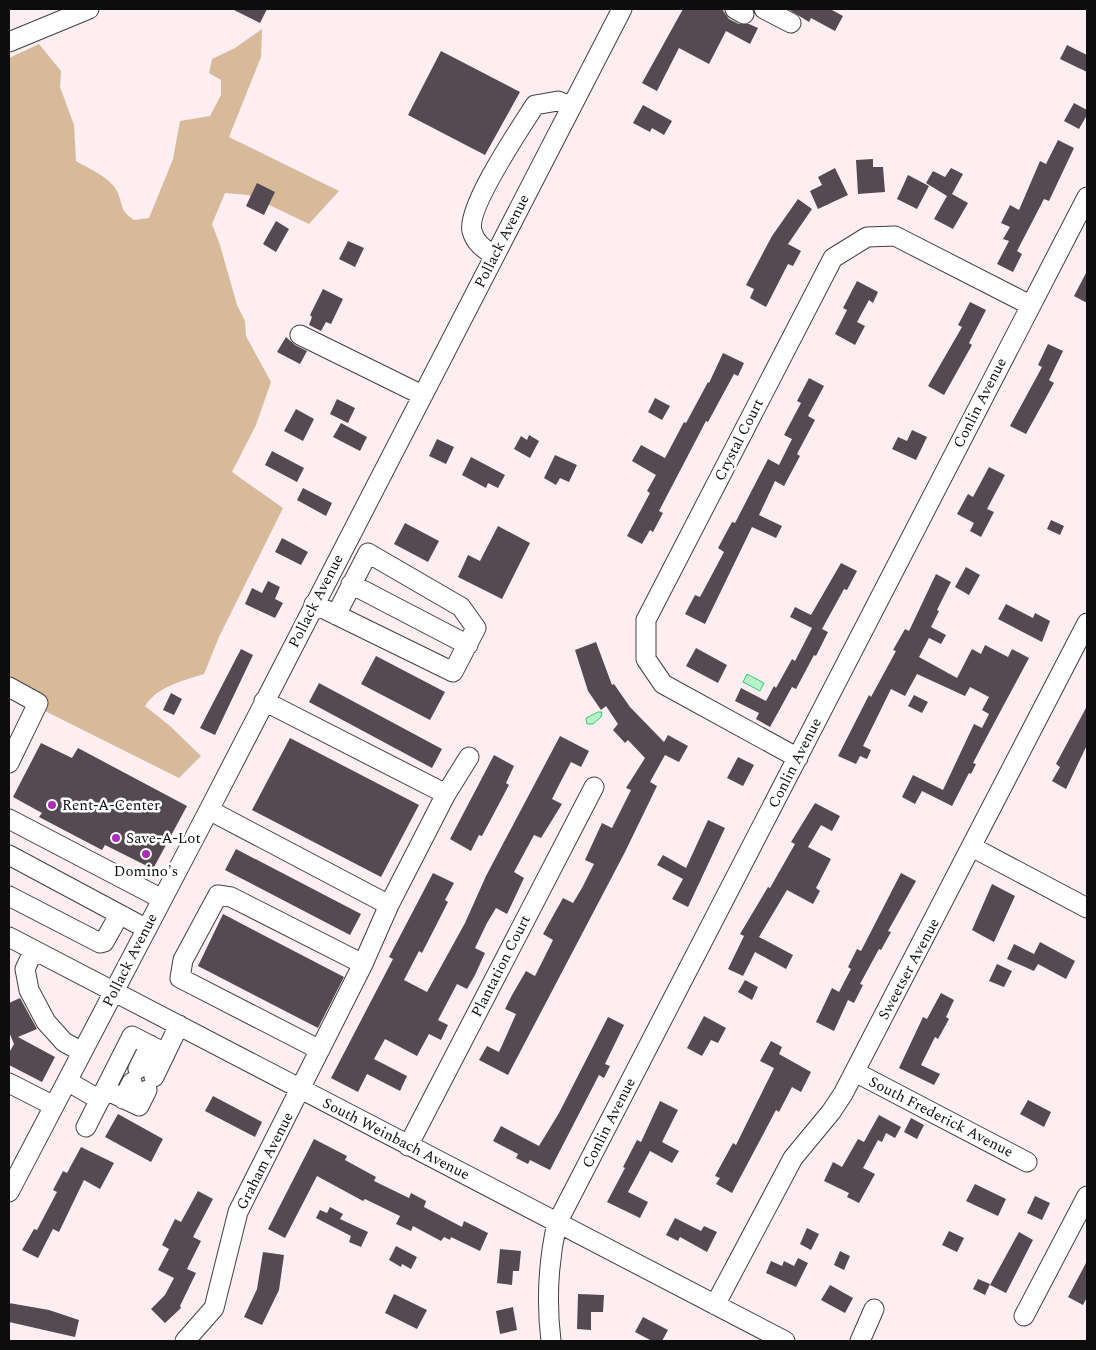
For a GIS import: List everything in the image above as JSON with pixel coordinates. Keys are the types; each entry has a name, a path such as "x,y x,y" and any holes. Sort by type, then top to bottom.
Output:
{"street":[{"name":"Pollack Avenue","path":"9,1192 147,929 155,895 209,810 622,9"},
{"path":"764,9 791,23"},
{"path":"9,42 78,11"},
{"path":"494,255 481,248 471,230 475,208 508,148 535,106 558,102 571,106"},
{"name":"Conlin Avenue","path":"551,1341 547,1314 548,1274 557,1223 1087,198"},
{"name":"Crystal Court","path":"798,758 664,684 646,659 646,620 833,258 867,237 895,236 1030,306"},
{"path":"300,335 422,395"},
{"path":"314,604 454,672 468,645 476,628 461,607 346,542"},
{"path":"336,615 368,553"},
{"path":"352,584 468,645"},
{"name":"Sweetser Avenue","path":"715,1305 792,1158 808,1136 831,1112 855,1072 1087,623"},
{"path":"9,687 38,703 9,763"},
{"path":"264,701 446,794"},
{"name":"Graham Avenue","path":"186,1341 214,1308 238,1212 363,964 389,904 446,794 469,756"},
{"name":"Plantation Court","path":"408,1146 594,787"},
{"path":"209,810 389,904"},
{"path":"9,819 155,895"},
{"path":"972,847 1087,908"},
{"path":"9,855 147,929"},
{"path":"320,1050 180,978 183,960 218,895 231,897 363,964"},
{"path":"9,896 100,943 104,942 118,918 123,916"},
{"name":"South Weinbach Avenue","path":"10,941 34,950 715,1305 761,1336 785,1341"},
{"path":"34,950 25,969 29,990 46,1022 64,1042 82,1052"},
{"path":"67,1081 103,1094 139,1083 158,1049 179,1025"},
{"path":"86,1127 132,1036 158,1049"},
{"name":"South Frederick Avenue","path":"855,1072 1027,1162"},
{"path":"9,1083 54,1106"},
{"path":"1024,1316 1087,1196"},
{"path":"860,1341 874,1309"}],"shaded area":[{"path":"262,29 261,57 229,137 339,191 309,224 248,195 225,193 212,224 237,305 245,321 246,336 271,382 256,425 232,472 283,508 219,637 204,674 164,689 150,699 145,706 170,726 201,756 179,778 9,693 9,58 39,44 61,71 60,87 74,125 76,161 99,174 114,186 124,210 134,220 149,218 173,159 180,121 210,116 221,95 221,80 209,73 212,59 235,48"},
{"path":"747,674 764,683 760,691 743,682"},
{"path":"602,712 601,717 593,724 587,724 586,718"}],"building":[{"path":"232,9 267,9 260,23"},
{"path":"683,9 722,9 729,19 739,24 749,24 758,28 750,44 726,31 709,64 679,48 657,91 642,83"},
{"path":"788,9 830,9 843,16 835,31 811,18 809,22"},
{"path":"1067,45 1087,55 1087,72 1060,59"},
{"path":"441,51 520,92 485,155 408,115"},
{"path":"1074,103 1087,110 1087,115 1079,129 1064,121"},
{"path":"643,105 672,121 664,135 652,128 650,132 633,123"},
{"path":"1058,140 1074,148 1049,201 1044,199 1017,251 1022,254 1013,272 997,264 1009,241 1003,239 1010,227 1001,223 1010,205 1019,210 1040,161 1046,164"},
{"path":"873,159 873,167 883,167 885,192 858,194 856,160"},
{"path":"835,168 848,195 818,209 810,191 822,185 818,177"},
{"path":"951,168 963,174 952,194 968,203 953,229 934,219 947,196 926,183 933,171 945,177"},
{"path":"908,175 929,186 917,209 897,199"},
{"path":"257,183 275,192 264,215 246,206"},
{"path":"798,199 812,209 788,244 801,251 793,266 788,264 766,307 750,298 754,289 746,285 772,236"},
{"path":"276,221 289,229 276,252 263,244"},
{"path":"348,241 364,248 355,267 339,259"},
{"path":"1087,271 1087,303 1074,296"},
{"path":"857,281 878,292 873,303 869,300 857,322 865,326 855,345 835,334 847,310 843,308"},
{"path":"323,289 343,299 331,324 326,322 321,331 309,325 312,317 310,315"},
{"path":"970,302 986,310 969,343 972,345 944,395 928,386 962,327 958,325"},
{"path":"286,337 295,345 307,351 300,364 277,352"},
{"path":"1048,344 1063,351 1049,380 1054,383 1026,434 1010,426 1042,367 1038,365"},
{"path":"723,353 744,363 738,376 734,374 708,422 706,421 659,511 663,513 653,532 650,530 642,544 627,536 650,493 647,491 656,475 632,461 641,445 665,458 684,422 686,423 709,383"},
{"path":"809,378 824,386 808,416 815,420 797,454 800,456 784,486 775,481 759,515 782,526 776,538 752,527 705,624 685,614 695,595 700,597 724,552 718,548 732,522 735,523 768,459 779,465 792,439 784,435 801,403 797,401"},
{"path":"655,398 670,406 662,420 648,412"},
{"path":"337,399 355,408 348,423 330,414"},
{"path":"296,409 314,419 303,441 284,431"},
{"path":"341,423 367,437 360,451 333,437"},
{"path":"912,430 927,437 916,460 892,449 898,437 907,441"},
{"path":"529,435 539,441 530,458 514,449 521,436 527,440"},
{"path":"437,439 454,447 446,464 429,456"},
{"path":"272,451 304,468 297,482 265,465"},
{"path":"555,455 577,465 569,482 560,478 556,485 544,478"},
{"path":"471,457 505,475 498,488 488,483 486,488 462,475"},
{"path":"989,467 1005,475 987,509 994,512 981,537 970,531 974,523 957,514 968,494 973,497"},
{"path":"303,488 332,503 326,516 297,500"},
{"path":"1051,520 1064,526 1060,535 1047,529"},
{"path":"405,523 439,541 428,562 394,544"},
{"path":"498,526 530,543 502,599 458,577 468,555 480,561"},
{"path":"282,538 308,552 301,565 275,552"},
{"path":"841,563 857,571 847,590 844,589 822,629 828,632 816,656 814,655 796,689 792,687 770,727 756,719 759,713 735,701 741,688 766,701 774,686 776,688 792,659 795,661 812,628 790,617 795,607 811,615"},
{"path":"966,567 980,575 969,595 955,587"},
{"path":"936,574 951,582 931,627 946,635 941,644 929,638 919,657 957,678 972,649 981,654 985,645 1008,657 1012,649 1029,658 973,763 976,764 971,774 969,773 952,806 922,791 915,804 902,797 913,775 943,790 974,724 982,728 989,714 982,710 989,697 970,687 965,696 917,674 905,696 891,689 863,746 871,750 867,759 860,756 856,764 838,756 869,695 871,697 896,651 893,650 905,629 909,631"},
{"path":"268,581 280,587 275,599 283,603 275,618 245,604 252,588 262,593"},
{"path":"1006,604 1033,618 1035,613 1050,621 1042,642 998,619"},
{"path":"596,642 612,685 614,684 630,707 664,742 668,735 688,746 679,762 665,755 650,782 657,786 625,852 508,1075 479,1060 487,1046 499,1052 516,1014 505,1009 526,971 535,976 553,940 543,934 563,898 573,903 582,888 594,864 585,860 602,823 612,828 631,790 626,788 645,758 628,740 625,743 613,730 618,724 606,706 601,710 588,691 575,650"},
{"path":"696,648 727,665 718,683 686,666"},
{"path":"241,649 253,655 215,735 200,728"},
{"path":"376,656 445,692 430,720 361,684"},
{"path":"319,683 442,749 432,768 309,702"},
{"path":"171,693 182,699 174,715 163,710"},
{"path":"914,695 928,702 922,713 908,706"},
{"path":"1087,706 1087,745 1066,789 1052,781 1060,767 1056,764"},
{"path":"560,736 589,751 581,767 571,762 552,799 562,804 541,838 534,835 514,872 524,878 507,914 496,908 487,923 475,948 485,953 475,975 467,989 457,984 438,1020 448,1025 441,1040 429,1034 417,1056 385,1039 374,1059 407,1076 400,1091 367,1074 358,1092 331,1078 393,959 389,957 433,873 454,883 445,900 448,902 422,953 419,951 404,980 427,992 465,923 486,876"},
{"path":"290,738 419,805 381,877 252,810"},
{"path":"41,743 72,758 78,748 187,806 153,869 105,845 102,850 39,817 42,813 13,797"},
{"path":"494,755 514,766 506,783 509,785 482,836 479,835 471,851 450,839"},
{"path":"738,757 754,765 743,786 727,778"},
{"path":"815,803 840,816 832,831 821,825 808,847 831,859 816,888 820,891 813,904 787,890 759,937 793,955 786,969 755,952 743,976 728,969 744,936 740,934 768,887 770,888 795,844 791,842"},
{"path":"708,820 725,828 688,907 672,899 683,879 657,865 663,855 686,868"},
{"path":"236,849 361,914 350,935 225,870"},
{"path":"901,873 916,881 888,931 891,932 881,950 879,949 860,984 863,985 854,1003 848,1000 834,1031 816,1022 832,988 839,992 851,969 848,967 857,949 861,951"},
{"path":"992,884 1015,896 994,942 972,930"},
{"path":"223,914 344,977 318,1028 198,966"},
{"path":"1040,942 1075,961 1066,979 1038,964 1034,971 1007,959 1014,944 1034,954"},
{"path":"997,964 1012,971 1004,987 989,981"},
{"path":"745,980 758,987 752,1000 738,992"},
{"path":"941,993 954,1000 946,1017 949,1019 938,1039 935,1037 921,1065 940,1074 934,1085 899,1068 923,1017 927,1019"},
{"path":"20,998 37,1029 18,1037 55,1057 42,1082 9,1065 9,1053 14,1044 9,1032 9,1003"},
{"path":"704,1016 726,1028 718,1043 711,1040 702,1056 687,1048"},
{"path":"608,1017 624,1025 605,1064 610,1066 604,1078 599,1075 550,1170 530,1160 528,1164 516,1158 518,1154 493,1141 501,1126 539,1146 559,1113"},
{"path":"771,1041 782,1047 779,1054 811,1072 801,1092 792,1087 779,1112 776,1110 732,1193 716,1184 720,1178 715,1176 733,1143 736,1145 774,1068 760,1061"},
{"path":"213,1096 262,1122 255,1137 205,1111"},
{"path":"1028,1100 1051,1112 1044,1127 1020,1114"},
{"path":"660,1101 678,1110 662,1142 679,1151 672,1163 650,1151 628,1192 648,1202 640,1218 607,1202 637,1140 641,1142"},
{"path":"118,1114 163,1139 151,1162 105,1137"},
{"path":"879,1115 901,1127 895,1138 886,1133 882,1142 878,1140 863,1168 875,1174 859,1203 847,1197 849,1193 824,1181 833,1162 842,1167 858,1139 864,1142"},
{"path":"911,1118 924,1125 917,1139 904,1132"},
{"path":"314,1139 347,1156 345,1160 376,1177 374,1181 409,1198 411,1193 426,1201 424,1207 462,1227 464,1221 488,1233 480,1251 451,1237 450,1240 444,1237 441,1241 413,1226 411,1231 396,1224 400,1216 365,1199 363,1201 317,1176 285,1238 268,1229"},
{"path":"81,1147 114,1163 100,1189 84,1180 59,1232 53,1229 38,1258 22,1250 34,1229 37,1230 57,1192 53,1190 63,1171 67,1173"},
{"path":"975,1184 1006,1199 998,1216 966,1201"},
{"path":"198,1191 213,1199 193,1237 201,1241 187,1269 196,1273 180,1306 181,1308 165,1323 151,1309 165,1295 174,1278 158,1270 169,1249 162,1245 175,1219 181,1222"},
{"path":"1035,1196 1050,1203 1042,1220 1027,1213"},
{"path":"330,1207 343,1214 340,1219 368,1232 361,1247 349,1242 351,1236 316,1218 320,1210 327,1213"},
{"path":"675,1218 701,1231 704,1226 717,1232 707,1252 680,1237 678,1241 666,1235"},
{"path":"807,1228 819,1234 811,1250 800,1244"},
{"path":"949,1231 964,1238 957,1252 942,1245"},
{"path":"1019,1232 1033,1240 1006,1293 990,1285"},
{"path":"396,1246 417,1257 411,1269 402,1264 401,1267 389,1260"},
{"path":"500,1249 521,1251 519,1271 513,1271 512,1285 497,1283"},
{"path":"840,1251 850,1256 844,1270 834,1265"},
{"path":"263,1252 284,1255 279,1290 262,1325 244,1317 257,1289"},
{"path":"798,1258 808,1263 796,1287 766,1273 771,1261 782,1266 784,1261 794,1266"},
{"path":"1087,1261 1087,1297 1083,1305 1068,1297"},
{"path":"978,1279 990,1284 985,1295 973,1289"},
{"path":"830,1285 853,1298 845,1313 821,1300"},
{"path":"394,1294 427,1310 417,1329 385,1313"},
{"path":"578,1294 604,1295 603,1312 591,1312 591,1330 577,1329"},
{"path":"9,1303 49,1310 79,1320 75,1337 9,1322"},
{"path":"513,1307 517,1330 500,1334 496,1311"},
{"path":"643,1317 668,1330 662,1341 652,1341 635,1332"}],"place":[{"name":"Rent-A-Center","path":"52,805"},
{"name":"Save-A-Lot","path":"116,838"},
{"name":"Domino's","path":"146,854"}]}
